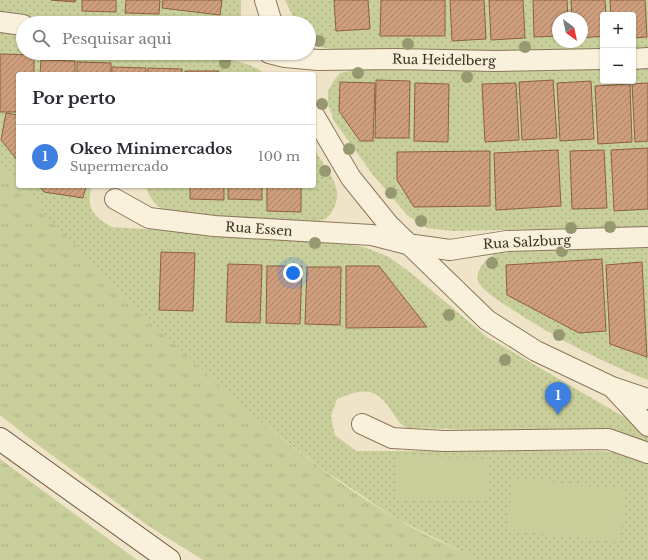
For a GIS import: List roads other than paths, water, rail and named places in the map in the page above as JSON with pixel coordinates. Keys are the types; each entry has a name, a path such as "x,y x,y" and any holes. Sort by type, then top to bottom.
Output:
{"street":[{"path":"265,0 270,16"},
{"path":"0,22 16,24"},
{"path":"636,59 648,58"},
{"name":"Rua Heidelberg","path":"316,60 394,59 496,61 600,59"},
{"path":"316,118 351,178 389,226 487,320 536,351 612,387 648,399"},
{"name":"Rua Essen","path":"116,199 150,218 214,226 372,235 407,244"},
{"name":"Rua Salzburg","path":"407,244 450,250 507,241 648,237"},
{"path":"612,387 648,426"},
{"path":"362,424 392,438 444,441 608,439 648,454"},
{"path":"0,440 169,560"}],"place":[{"name":"Okeo Minimercados","path":"558,415"}]}
